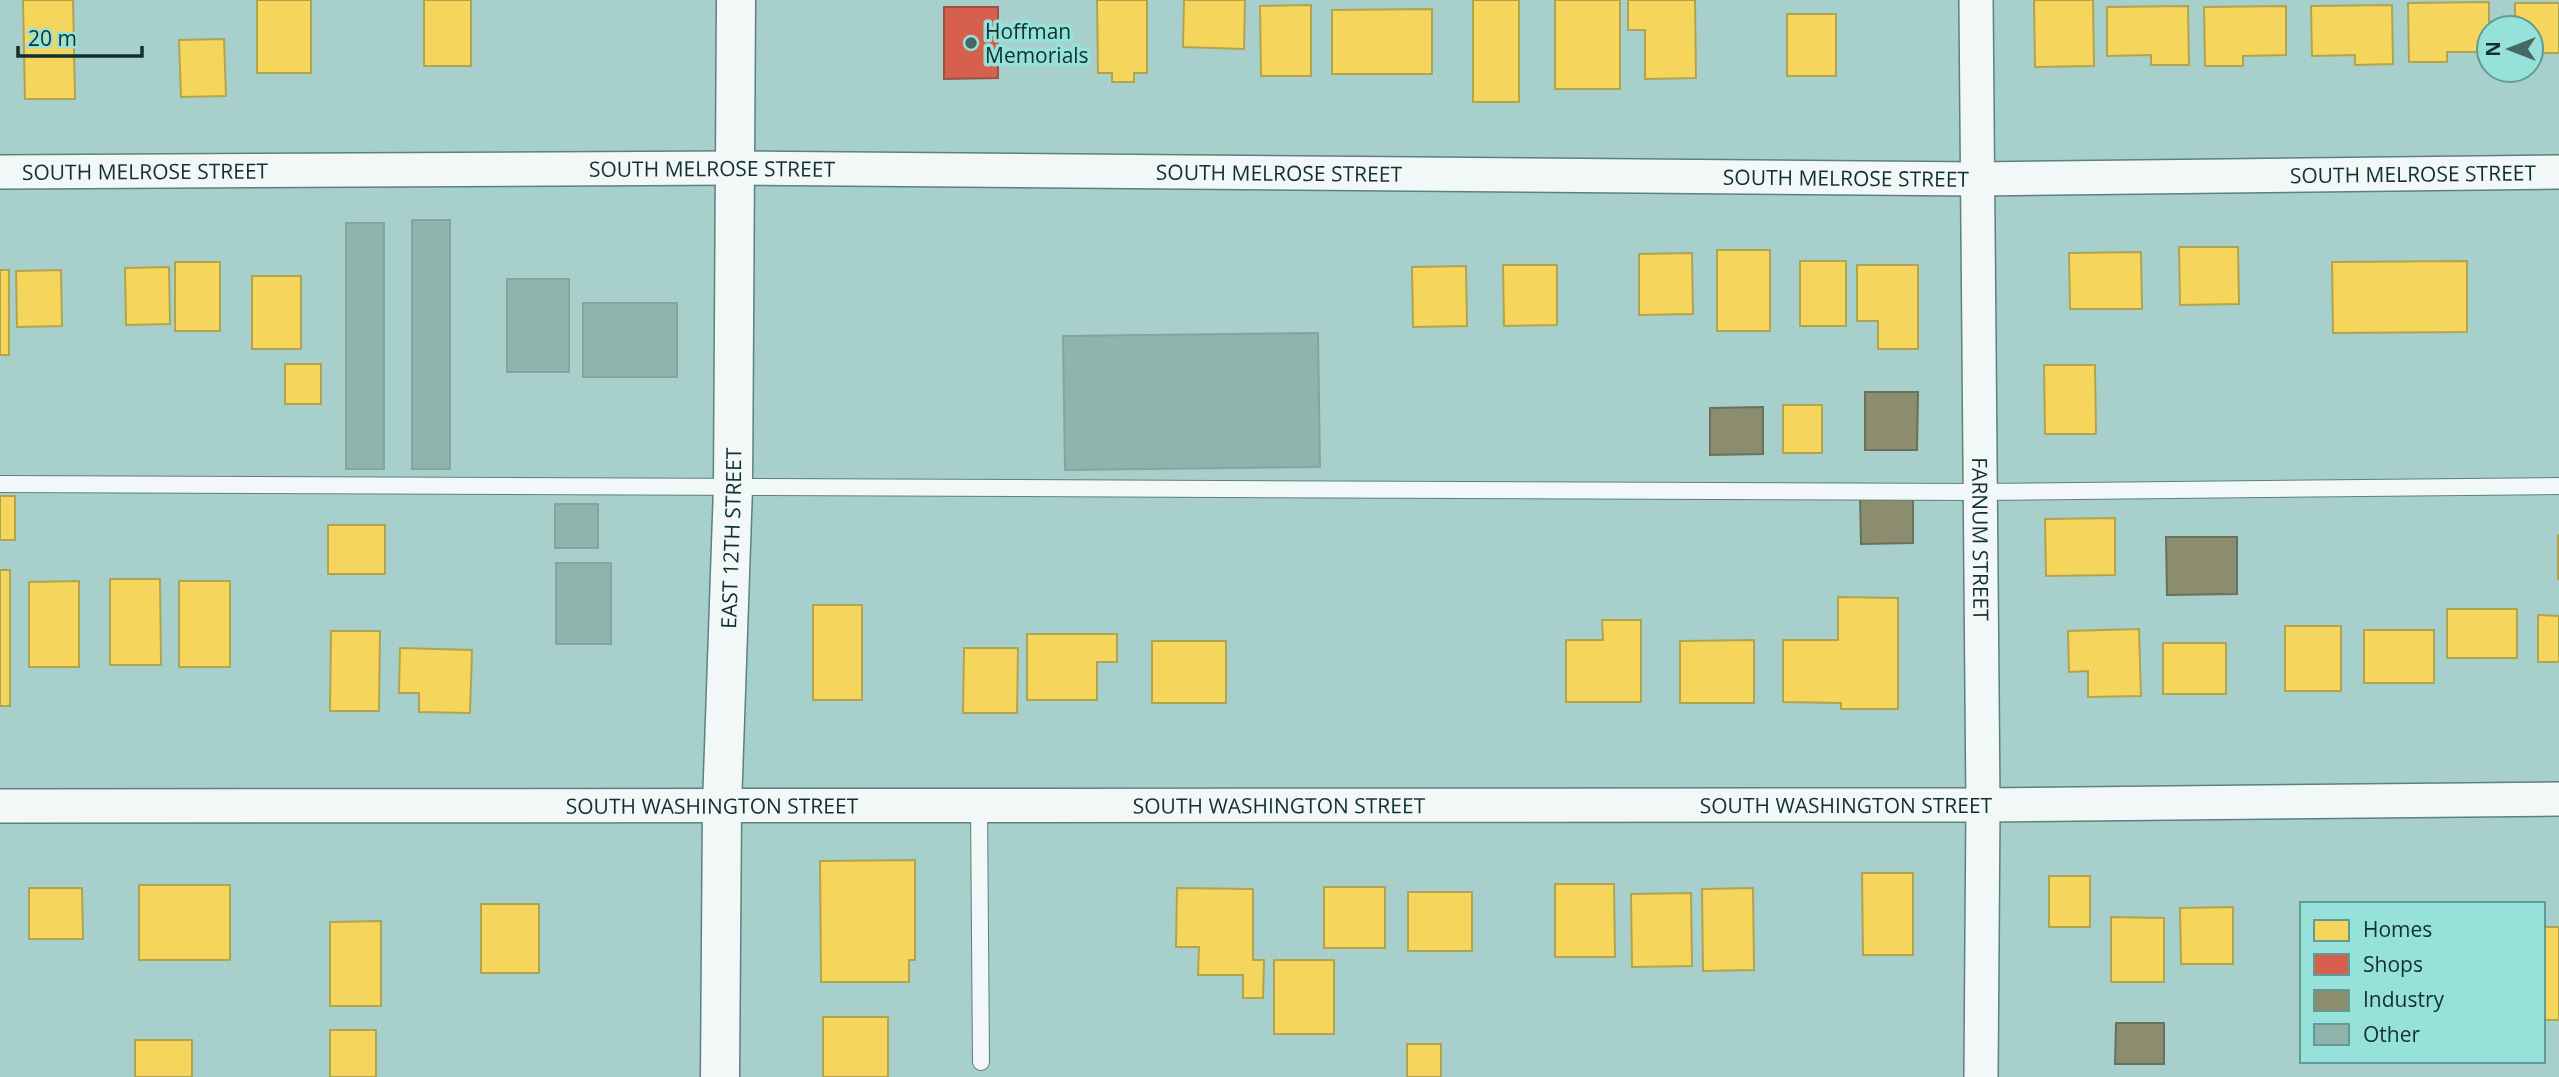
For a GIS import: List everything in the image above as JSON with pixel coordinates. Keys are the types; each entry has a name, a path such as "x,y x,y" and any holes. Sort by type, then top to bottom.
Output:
{"street":[{"name":"EAST 12TH STREET","path":"720,1077 722,806 733,487 736,0"},
{"name":"FARNUM STREET","path":"1976,0 1983,805 1981,1077"},
{"name":"SOUTH MELROSE STREET","path":"0,172 735,168 1978,179 2559,172"},
{"name":"SOUTH WASHINGTON STREET","path":"0,806 1983,805 2559,799"}],"lane":[{"path":"0,484 1980,492 2559,486"},
{"path":"979,806 981,1062"}],"building: Homes":[{"path":"23,0 73,0 75,99 25,99"},
{"path":"257,0 311,0 311,73 257,73"},
{"path":"424,0 471,0 471,66 424,66"},
{"path":"1097,0 1147,0 1147,73 1134,73 1134,82 1112,82 1112,73 1098,73"},
{"path":"1184,0 1245,0 1244,49 1183,47"},
{"path":"1473,0 1519,0 1519,102 1473,102"},
{"path":"1555,0 1620,0 1620,89 1555,89"},
{"path":"1628,0 1695,0 1696,78 1645,79 1645,30 1628,30"},
{"path":"2034,0 2093,0 2094,66 2035,67"},
{"path":"2489,2 2489,14 2475,14 2475,52 2447,52 2447,62 2409,62 2408,3"},
{"path":"2515,3 2559,3 2559,53 2545,53 2545,14 2515,14"},
{"path":"1311,5 1311,76 1261,76 1260,6"},
{"path":"2392,5 2393,64 2355,65 2355,55 2312,56 2311,6"},
{"path":"2188,6 2189,65 2151,65 2151,55 2107,56 2107,7"},
{"path":"2286,6 2286,55 2243,56 2243,66 2205,66 2204,7"},
{"path":"1432,9 1432,74 1332,74 1332,10"},
{"path":"1787,14 1836,14 1836,76 1787,76"},
{"path":"224,39 226,96 181,97 179,40"},
{"path":"2179,247 2238,247 2239,304 2180,305"},
{"path":"1717,250 1770,250 1770,331 1717,331"},
{"path":"2141,252 2142,309 2070,309 2069,253"},
{"path":"1692,253 1693,314 1639,315 1639,254"},
{"path":"1800,261 1846,261 1846,326 1800,326"},
{"path":"2467,261 2467,332 2333,333 2332,262"},
{"path":"175,262 220,262 220,331 175,331"},
{"path":"1503,265 1557,265 1557,325 1504,326"},
{"path":"1857,265 1918,265 1918,349 1878,349 1878,321 1857,321"},
{"path":"1466,266 1467,326 1413,327 1412,267"},
{"path":"169,267 170,324 126,325 125,268"},
{"path":"0,270 9,270 9,355 0,355"},
{"path":"61,270 62,326 17,327 16,271"},
{"path":"252,276 301,276 301,349 252,349"},
{"path":"285,364 321,364 321,404 285,404"},
{"path":"2044,365 2095,365 2096,434 2045,434"},
{"path":"1783,405 1822,405 1822,453 1783,453"},
{"path":"0,496 15,496 15,540 0,540"},
{"path":"2115,518 2115,575 2046,576 2045,519"},
{"path":"328,525 385,525 385,574 328,574"},
{"path":"2559,535 2559,579 2558,579"},
{"path":"0,570 10,570 10,706 0,706"},
{"path":"110,579 160,579 161,665 110,665"},
{"path":"79,581 79,667 29,667 29,582"},
{"path":"179,581 230,581 230,667 179,667"},
{"path":"1838,597 1898,598 1898,709 1841,709 1841,703 1783,702 1783,640 1838,640"},
{"path":"813,605 862,605 862,700 813,700"},
{"path":"2447,609 2517,609 2517,658 2447,658"},
{"path":"2538,615 2559,616 2559,662 2538,662"},
{"path":"1602,620 1641,620 1641,702 1566,702 1566,640 1603,640"},
{"path":"2285,626 2341,626 2341,691 2285,691"},
{"path":"2139,629 2141,696 2088,697 2088,671 2069,672 2068,631"},
{"path":"2364,630 2434,630 2434,683 2364,683"},
{"path":"331,631 380,631 379,711 330,711"},
{"path":"1027,634 1117,634 1117,662 1097,662 1097,700 1027,700"},
{"path":"1754,640 1754,703 1680,703 1680,641"},
{"path":"1152,641 1226,641 1226,703 1152,703"},
{"path":"2163,643 2226,643 2226,694 2163,694"},
{"path":"400,648 472,650 470,713 419,712 419,693 399,693"},
{"path":"964,648 1018,648 1017,713 963,713"},
{"path":"915,860 915,960 909,960 909,982 821,982 820,861"},
{"path":"1862,873 1913,873 1913,955 1863,955"},
{"path":"2049,876 2090,876 2090,927 2049,927"},
{"path":"1555,884 1614,884 1615,957 1555,957"},
{"path":"139,885 230,885 230,960 139,960"},
{"path":"1324,887 1385,887 1385,948 1324,948"},
{"path":"29,888 82,888 83,939 29,939"},
{"path":"1177,888 1253,889 1253,960 1264,960 1263,998 1243,998 1243,975 1198,975 1199,947 1176,947"},
{"path":"1753,888 1754,970 1703,971 1702,889"},
{"path":"1408,892 1472,892 1472,951 1408,951"},
{"path":"1691,893 1692,966 1632,967 1631,894"},
{"path":"481,904 539,904 539,973 481,973"},
{"path":"2233,907 2233,964 2181,964 2180,908"},
{"path":"2111,917 2164,918 2164,982 2111,982"},
{"path":"381,921 381,1006 330,1006 330,922"},
{"path":"2545,927 2559,927 2559,1020 2545,1020"},
{"path":"1274,960 1334,960 1334,1034 1274,1034"},
{"path":"823,1017 888,1017 888,1077 823,1077"},
{"path":"330,1030 376,1030 376,1077 330,1077"},
{"path":"135,1040 192,1040 192,1077 135,1077"},
{"path":"1407,1044 1441,1044 1441,1077 1407,1077"}],"building: Shops":[{"name":"Hoffman Memorials","path":"944,7 998,7 998,78 944,79"}],"building: Industry":[{"path":"1865,392 1918,392 1917,450 1865,450"},
{"path":"1763,407 1763,454 1710,455 1710,408"},
{"path":"1913,496 1913,543 1861,544 1860,497"},
{"path":"2166,537 2237,537 2237,594 2167,595"},
{"path":"2116,1023 2164,1023 2164,1064 2115,1064"}],"building: Other":[{"path":"412,220 450,220 450,469 412,469"},
{"path":"346,223 384,223 384,469 346,469"},
{"path":"507,279 569,279 569,372 507,372"},
{"path":"583,303 677,303 677,377 583,377"},
{"path":"1318,333 1320,467 1065,470 1063,336"},
{"path":"555,504 598,504 598,548 555,548"},
{"path":"556,563 611,563 611,644 556,644"}],"place":[{"name":"Hoffman Memorials","path":"971,43"}]}
